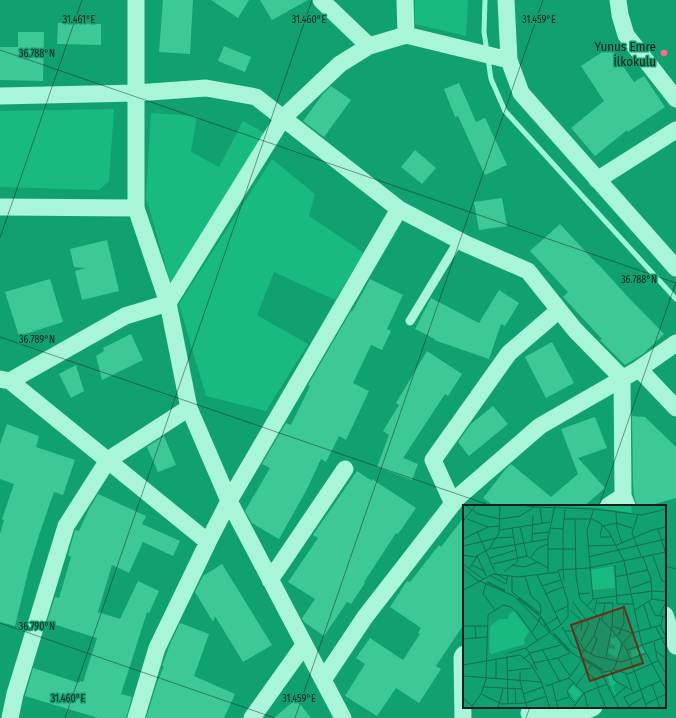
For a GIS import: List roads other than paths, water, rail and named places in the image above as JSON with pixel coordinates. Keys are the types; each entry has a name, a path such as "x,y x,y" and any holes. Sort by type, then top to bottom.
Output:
{"street":[{"path":"136,0 136,208 168,304 189,408 229,501 343,718"},
{"path":"321,0 327,4 369,46"},
{"path":"405,0 406,35"},
{"path":"506,0 502,58 521,93 676,268"},
{"path":"618,0 620,15 626,34 676,99"},
{"path":"208,542 108,460 5,380 125,316 168,304 283,118 340,64 369,46 406,35 502,58"},
{"path":"0,96 136,93 206,88 256,97 400,209 459,240 528,271 575,330 622,378 625,501 611,505"},
{"path":"597,180 676,130"},
{"path":"0,207 136,208"},
{"path":"136,718 157,648 229,501 400,209"},
{"path":"453,504 433,460 509,353 559,310"},
{"path":"323,680 365,617 458,498 540,426 639,369 676,343"},
{"path":"639,369 676,408"},
{"path":"10,718 15,694 66,526 108,460 189,408"},
{"path":"270,580 345,469"},
{"path":"666,618 676,646 666,654"},
{"path":"252,718 304,645"},
{"path":"463,656 463,718"},
{"path":"530,712 570,715 587,711 592,708"}],"lane":[{"path":"410,321 459,240"}],"waterway":[{"path":"485,0 484,32 491,79 505,111 676,299"}],"place":[{"name":"Yunus Emre İlkokulu","path":"664,53"}]}
